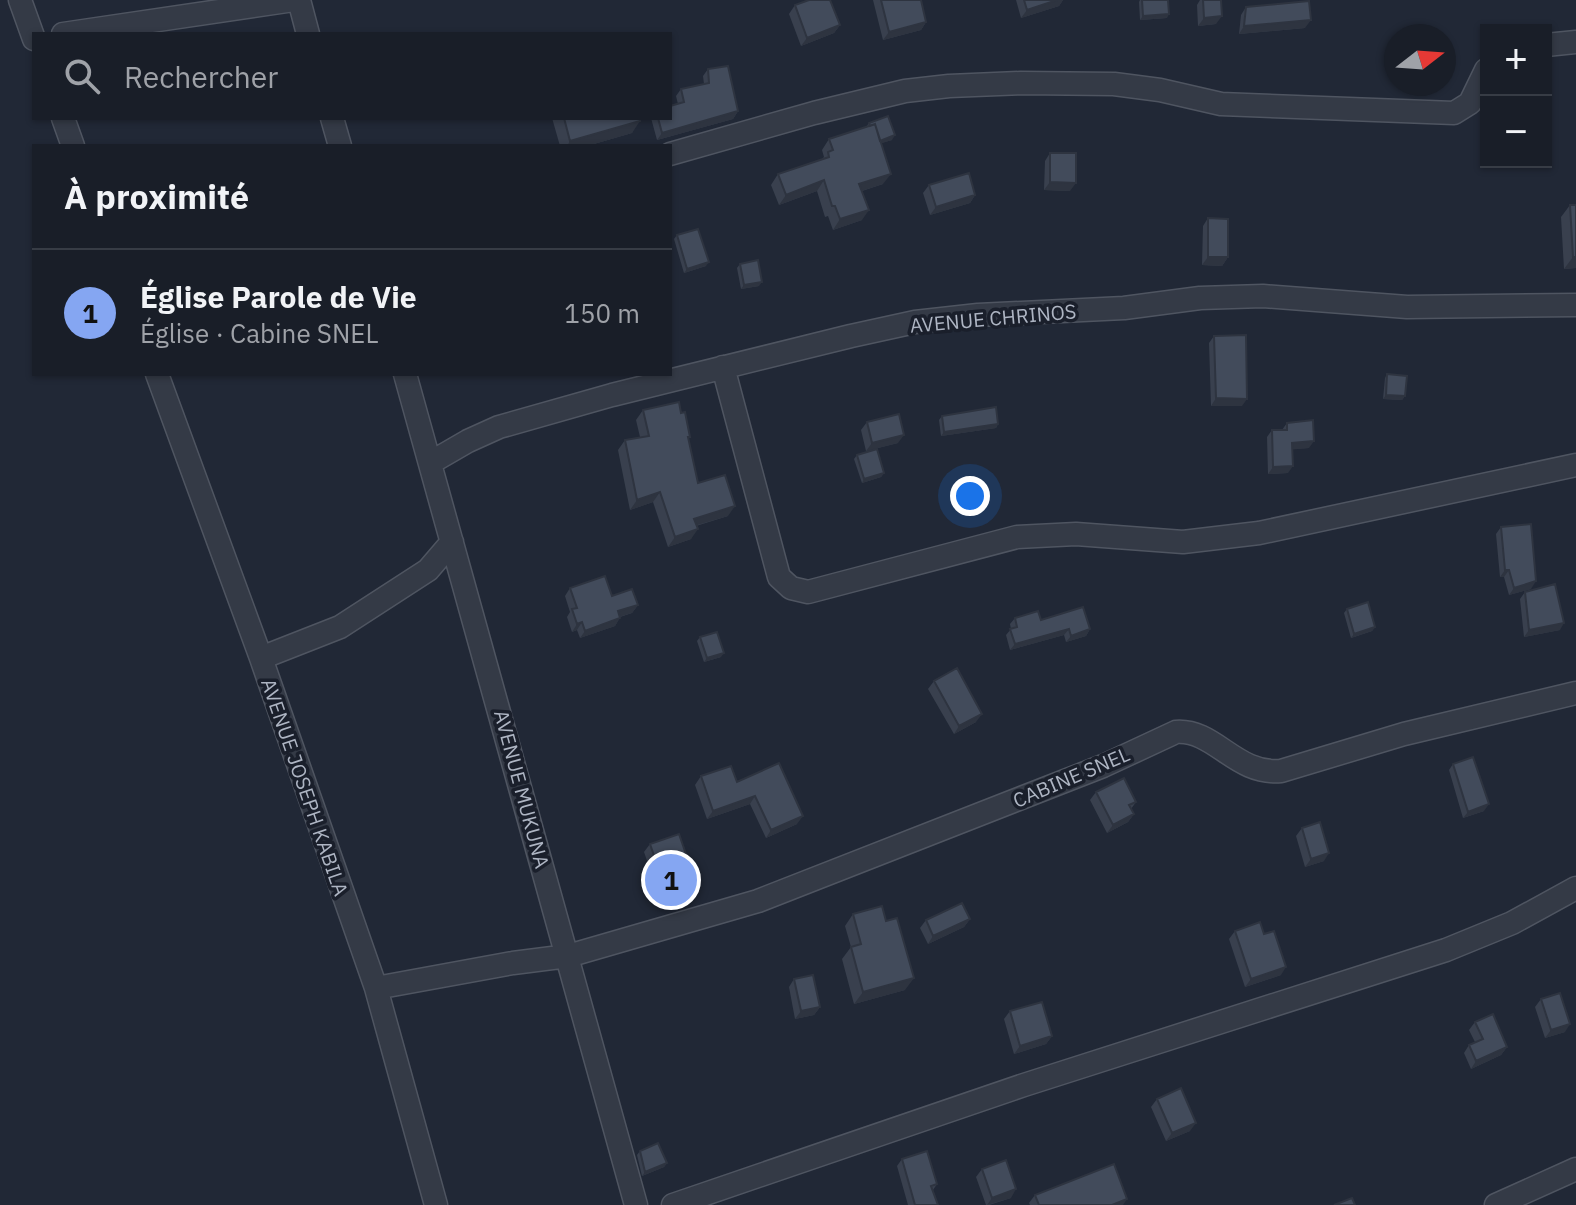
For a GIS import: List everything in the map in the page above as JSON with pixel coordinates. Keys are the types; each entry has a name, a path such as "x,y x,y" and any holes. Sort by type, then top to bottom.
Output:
{"street":[{"path":"20,0 32,33"},
{"path":"77,32 297,0 307,32"},
{"path":"1552,44 1576,42"},
{"path":"672,153 905,91 964,85 1114,84 1160,90 1221,104 1454,113 1470,103 1480,82"},
{"path":"64,120 72,144"},
{"path":"333,120 339,144"},
{"name":"AVENUE CHRINOS","path":"430,463 499,427 723,367 915,322 978,315 1124,308 1200,298 1263,296 1407,307 1576,305"},
{"path":"723,367 779,577 798,591 808,592 1017,537 1076,534 1183,542 1245,535 1353,515 1576,465"},
{"name":"AVENUE JOSEPH KABILA","path":"158,376 261,658 376,988 436,1205"},
{"name":"AVENUE MUKUNA","path":"406,376 636,1205"},
{"path":"261,658 340,627 428,570 452,542"},
{"name":"CABINE SNEL","path":"376,988 568,956 758,901 1089,772 1176,732 1189,731 1249,767 1265,772 1281,771 1404,734 1576,693"},
{"path":"673,1205 1024,1085 1446,950 1512,923 1576,888"},
{"path":"1496,1205 1576,1169"}],"building":[{"path":"809,0 830,0 840,25 807,38 795,5"},
{"path":"881,0 921,0 926,22 889,32"},
{"path":"1024,0 1057,0 1027,10"},
{"path":"1142,0 1168,0 1169,14 1143,16"},
{"path":"1203,0 1221,0 1222,16 1204,18"},
{"path":"1309,1 1311,20 1244,26 1246,7"},
{"path":"728,66 738,111 662,133 659,120 672,120 672,105 684,102 681,89 709,83 708,69"},
{"path":"888,116 895,135 880,141 875,124 870,126 869,123"},
{"path":"565,120 640,121 570,141"},
{"path":"875,124 891,174 859,184 869,210 840,219 835,206 832,206 824,180 786,195 778,174 829,157 828,152 833,150 829,139"},
{"path":"1050,153 1076,153 1076,183 1050,182"},
{"path":"969,173 975,195 936,207 929,185"},
{"path":"1570,205 1576,205 1576,257 1573,257"},
{"path":"1208,218 1228,219 1228,257 1208,257"},
{"path":"698,229 709,262 687,269 677,235"},
{"path":"758,260 762,282 744,285 740,264"},
{"path":"1246,335 1247,399 1216,398 1214,336"},
{"path":"1387,374 1407,376 1405,396 1386,395"},
{"path":"679,402 681,413 685,412 698,483 725,475 735,506 694,519 698,529 675,537 660,492 637,500 625,440 649,436 643,410"},
{"path":"996,407 998,424 944,432 942,416"},
{"path":"899,414 904,435 872,443 867,422"},
{"path":"1313,420 1314,441 1292,443 1293,466 1273,467 1272,430 1287,430 1287,423"},
{"path":"877,449 884,473 864,479 857,455"},
{"path":"1531,524 1536,581 1514,588 1509,570 1505,570 1501,527"},
{"path":"605,576 612,596 632,589 638,605 618,611 620,618 585,631 582,622 577,624 572,609 577,608 570,588"},
{"path":"1555,584 1564,623 1529,630 1525,592"},
{"path":"1368,602 1375,627 1354,634 1347,609"},
{"path":"1083,607 1090,629 1071,636 1069,629 1015,644 1010,629 1017,627 1015,618 1038,611 1041,620"},
{"path":"717,632 724,653 707,658 700,637"},
{"path":"957,668 982,714 959,726 934,681"},
{"path":"1473,757 1489,804 1468,812 1453,764"},
{"path":"779,763 803,816 771,830 755,796 713,811 701,776 731,766 737,782"},
{"path":"1124,778 1136,802 1129,805 1134,814 1113,825 1096,792"},
{"path":"1320,822 1329,853 1311,859 1302,828"},
{"path":"679,834 697,886 668,896 650,844"},
{"path":"962,903 970,919 933,936 926,920"},
{"path":"882,906 886,921 897,918 914,978 863,992 851,947 861,944 853,914"},
{"path":"1260,922 1264,934 1274,931 1286,967 1251,979 1235,931"},
{"path":"813,975 820,1007 801,1011 794,979"},
{"path":"1560,993 1570,1024 1551,1030 1541,999"},
{"path":"1042,1002 1052,1036 1020,1046 1010,1011"},
{"path":"1493,1014 1507,1047 1476,1061 1469,1045 1483,1039 1475,1022"},
{"path":"1181,1088 1196,1123 1172,1133 1157,1099"},
{"path":"658,1143 667,1163 645,1172 640,1151"},
{"path":"927,1151 937,1184 931,1186 938,1205 915,1205 902,1159"},
{"path":"1006,1160 1016,1189 992,1198 982,1169"},
{"path":"1114,1164 1127,1199 1112,1205 1039,1205 1035,1195"},
{"path":"1352,1198 1355,1205 1334,1205"}],"place":[{"name":"Église Parole de Vie","path":"671,880"}]}
